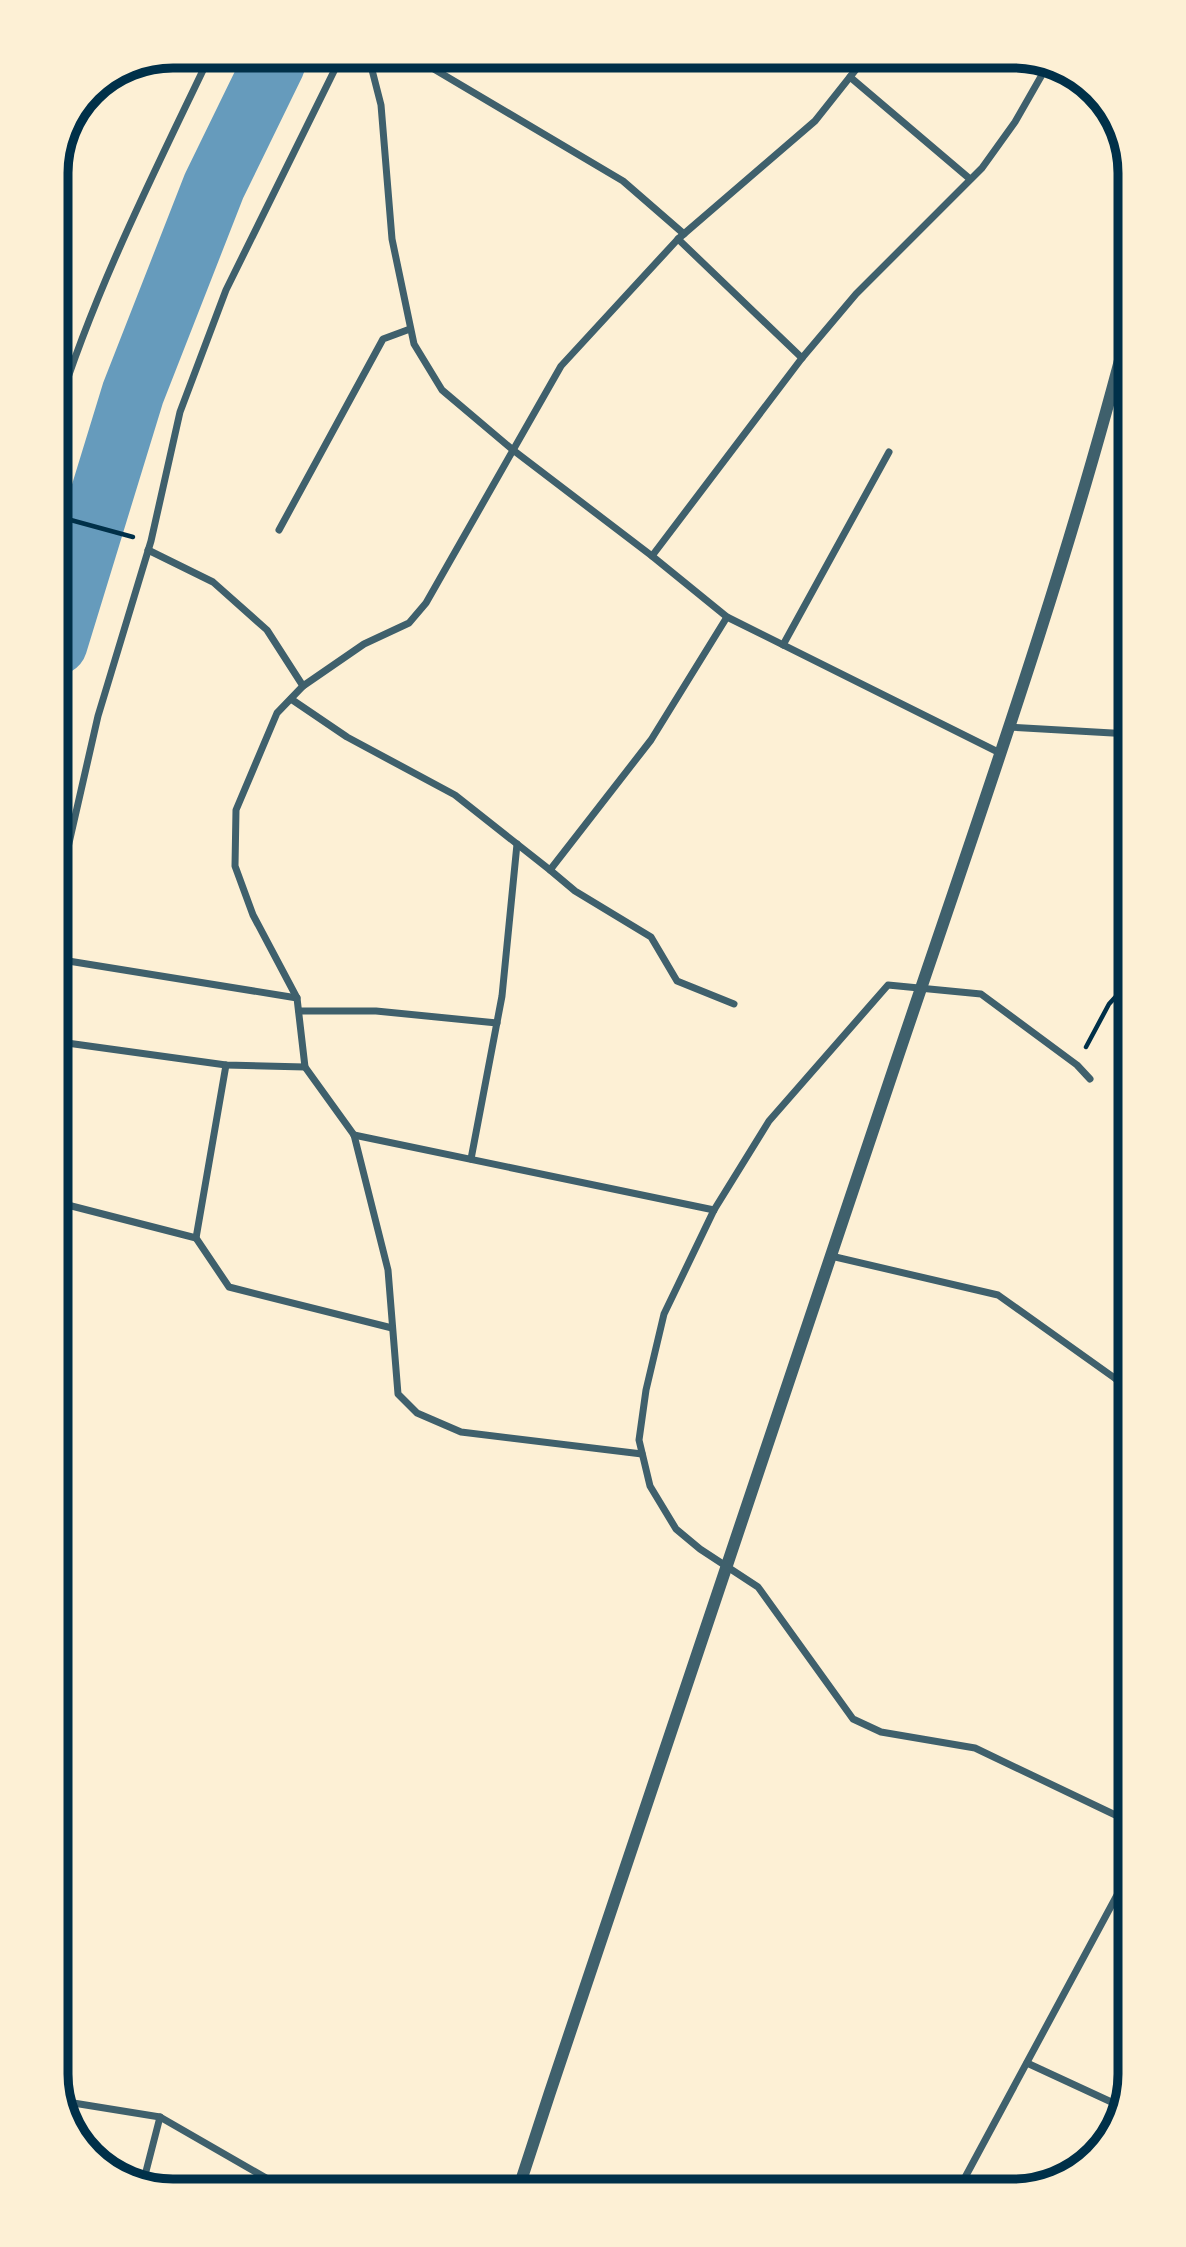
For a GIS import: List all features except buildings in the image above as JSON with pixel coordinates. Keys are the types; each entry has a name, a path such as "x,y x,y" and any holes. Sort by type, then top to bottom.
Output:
{"street":[{"path":"68,376 117,252 204,68"},
{"path":"68,849 99,716 151,541 180,412 226,290 336,68"},
{"path":"372,68 381,105 392,239 414,344 442,390 513,450 727,617 1000,753"},
{"path":"432,68 623,181 802,358"},
{"path":"642,1454 461,1432 417,1413 398,1394 388,1270 354,1135 304,1067 297,998 253,915 235,866 236,810 277,713 303,686 364,645 409,623 426,603 561,366 681,237 815,121 857,68"},
{"path":"652,556 802,358 856,294 970,179 1015,122 1043,73"},
{"path":"850,77 970,179"},
{"path":"279,530 383,339 411,329"},
{"path":"522,2179 1000,753 1118,369"},
{"path":"783,645 889,452"},
{"path":"148,550 213,582 267,630 303,686"},
{"path":"550,870 650,740 727,617"},
{"path":"291,699 347,737 455,795 575,891 651,937 677,981 734,1004"},
{"path":"1008,727 1118,733"},
{"path":"471,1159 497,1023 517,844"},
{"path":"68,961 297,998"},
{"path":"1090,1079 1076,1065 981,994 922,986 888,985 769,1121 714,1210 664,1314 646,1390 639,1440 650,1486 676,1529 726,1567 758,1587 853,1719 881,1732 975,1748 1118,1816"},
{"path":"299,1011 376,1011 497,1023"},
{"path":"68,1042 226,1065 304,1067"},
{"path":"196,1238 226,1065"},
{"path":"354,1135 714,1210"},
{"path":"68,1205 196,1238 229,1287 392,1328"},
{"path":"831,1256 999,1295 1116,1379 1118,1376"},
{"path":"964,2179 1118,1893"},
{"path":"1027,2063 1113,2103"},
{"path":"73,2103 160,2118 268,2179"},
{"path":"144,2174 160,2118"}],"path":[{"path":"68,519 151,541"},
{"path":"1076,1065 1109,1004 1118,994"}],"waterway":[{"path":"68,605 133,393 214,186 272,68"}]}
